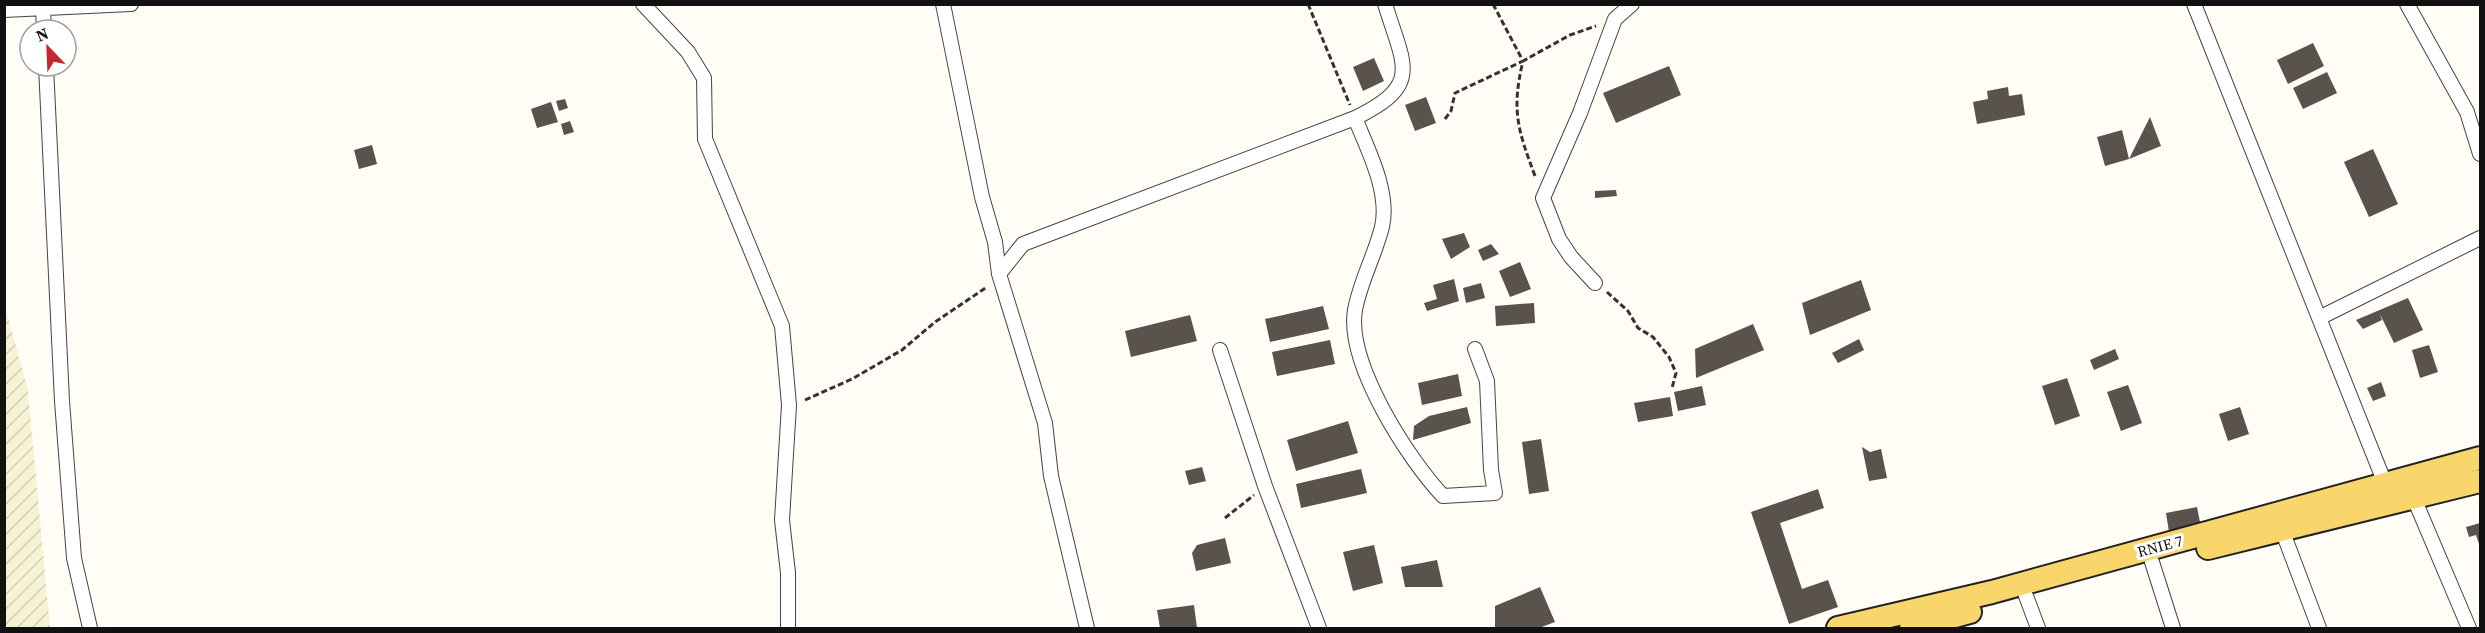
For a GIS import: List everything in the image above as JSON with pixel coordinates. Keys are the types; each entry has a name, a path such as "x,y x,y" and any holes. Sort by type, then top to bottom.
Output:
{"main road":[{"name":"RNIE 7","path":"1911,628 2152,562 2282,530 2397,494 2481,458"},
{"name":"RNIE 7","path":"1838,628 2397,494 2481,481"}],"street":[{"path":"4,10 131,4"},
{"path":"643,4 688,52 704,78 705,139 782,326 789,405 782,520 788,573 788,628"},
{"path":"943,4 982,197 995,242 999,273 1045,423 1051,476 1087,628"},
{"path":"999,273 1023,244 1355,118 1383,104 1399,88 1404,69 1385,4"},
{"path":"1595,283 1571,257 1559,239 1543,198 1580,114 1615,19 1632,4"},
{"path":"2194,4 2319,318 2397,494 2469,628"},
{"path":"2407,4 2467,112 2481,154"},
{"path":"43,9 43,18"},
{"path":"47,78 62,401 72,535 74,558 90,628"},
{"path":"1355,118 1384,202 1382,224 1355,311 1355,333 1361,357 1389,423 1429,481 1443,496 1495,493 1491,470 1487,381 1475,349"},
{"path":"2319,318 2481,238"},
{"path":"1220,350 1265,486 1319,628"},
{"path":"2282,530 2319,628"},
{"path":"2152,562 2173,628"},
{"path":"2026,596 2038,628"}],"path":[{"path":"1308,4 1355,118"},
{"path":"1493,4 1523,61 1516,89 1515,113 1543,198"},
{"path":"1444,119 1451,111 1455,93 1523,61 1570,35 1615,19"},
{"path":"789,405 852,379 902,350 935,322 987,286 999,273"},
{"path":"1595,283 1628,311 1638,328 1653,337 1669,357 1676,373 1672,388"},
{"path":"1225,518 1265,486"}],"shaded area":[{"path":"5,306 28,391 50,628 5,628"}],"building":[{"path":"2313,43 2324,66 2288,84 2277,60"},
{"path":"1374,58 1384,81 1363,91 1353,67"},
{"path":"1669,66 1681,95 1616,123 1603,93"},
{"path":"2327,72 2337,93 2303,109 2293,88"},
{"path":"2008,87 2009,96 2022,94 2025,115 1977,124 1973,102 1988,99 1987,91"},
{"path":"1426,97 1436,123 1415,131 1405,105"},
{"path":"565,99 568,108 559,111 556,101"},
{"path":"551,102 558,122 537,128 531,109"},
{"path":"2150,117 2161,146 2129,159"},
{"path":"570,121 574,132 564,135 561,124"},
{"path":"2122,130 2129,159 2105,166 2097,137"},
{"path":"372,145 377,164 359,169 354,150"},
{"path":"2373,149 2398,204 2369,217 2344,162"},
{"path":"1616,190 1617,196 1595,198 1595,191"},
{"path":"1464,233 1470,247 1451,259 1442,239"},
{"path":"1491,244 1499,254 1483,261 1478,250"},
{"path":"1520,262 1531,289 1510,297 1499,271"},
{"path":"1454,279 1459,301 1427,311 1424,303 1437,299 1433,285"},
{"path":"1861,280 1871,310 1810,335 1802,303"},
{"path":"1481,283 1485,298 1466,303 1463,288"},
{"path":"2408,298 2423,330 2394,343 2380,314 2382,320 2363,329 2356,320"},
{"path":"1534,303 1535,323 1496,326 1495,306"},
{"path":"1323,306 1329,329 1270,342 1265,319"},
{"path":"1190,315 1197,341 1131,357 1125,331"},
{"path":"1753,324 1764,350 1696,378 1695,349"},
{"path":"1859,339 1864,350 1838,363 1832,353"},
{"path":"1330,340 1335,364 1277,376 1272,352"},
{"path":"2429,345 2438,372 2420,378 2412,350"},
{"path":"2115,349 2119,359 2094,370 2090,360"},
{"path":"1458,374 1462,396 1422,405 1418,383"},
{"path":"2067,378 2080,416 2055,425 2042,386"},
{"path":"2381,382 2386,396 2373,401 2367,388"},
{"path":"2128,385 2142,423 2121,431 2107,392"},
{"path":"1702,386 1706,405 1678,411 1674,392"},
{"path":"1670,397 1673,416 1638,422 1634,403"},
{"path":"1467,407 1471,423 1413,440 1414,426 1429,416"},
{"path":"2240,407 2249,434 2228,441 2219,414"},
{"path":"1348,421 1358,453 1296,471 1287,440"},
{"path":"1541,439 1549,491 1529,494 1522,442"},
{"path":"1862,447 1870,452 1881,449 1887,478 1869,481"},
{"path":"1202,467 1206,481 1189,485 1185,471"},
{"path":"1361,469 1367,493 1301,508 1296,484"},
{"path":"1818,489 1824,508 1780,523 1802,589 1828,580 1838,607 1789,624 1751,512"},
{"path":"2197,507 2201,527 2169,532 2166,513"},
{"path":"2480,523 2480,547 2476,535 2469,537 2466,527"},
{"path":"1225,538 1231,563 1196,571 1192,553 1197,545"},
{"path":"1374,545 1383,583 1353,591 1343,552"},
{"path":"1437,560 1443,587 1405,587 1401,567"},
{"path":"1540,587 1555,622 1539,628 1495,628 1495,606"},
{"path":"1194,605 1197,628 1160,628 1157,610"}]}
